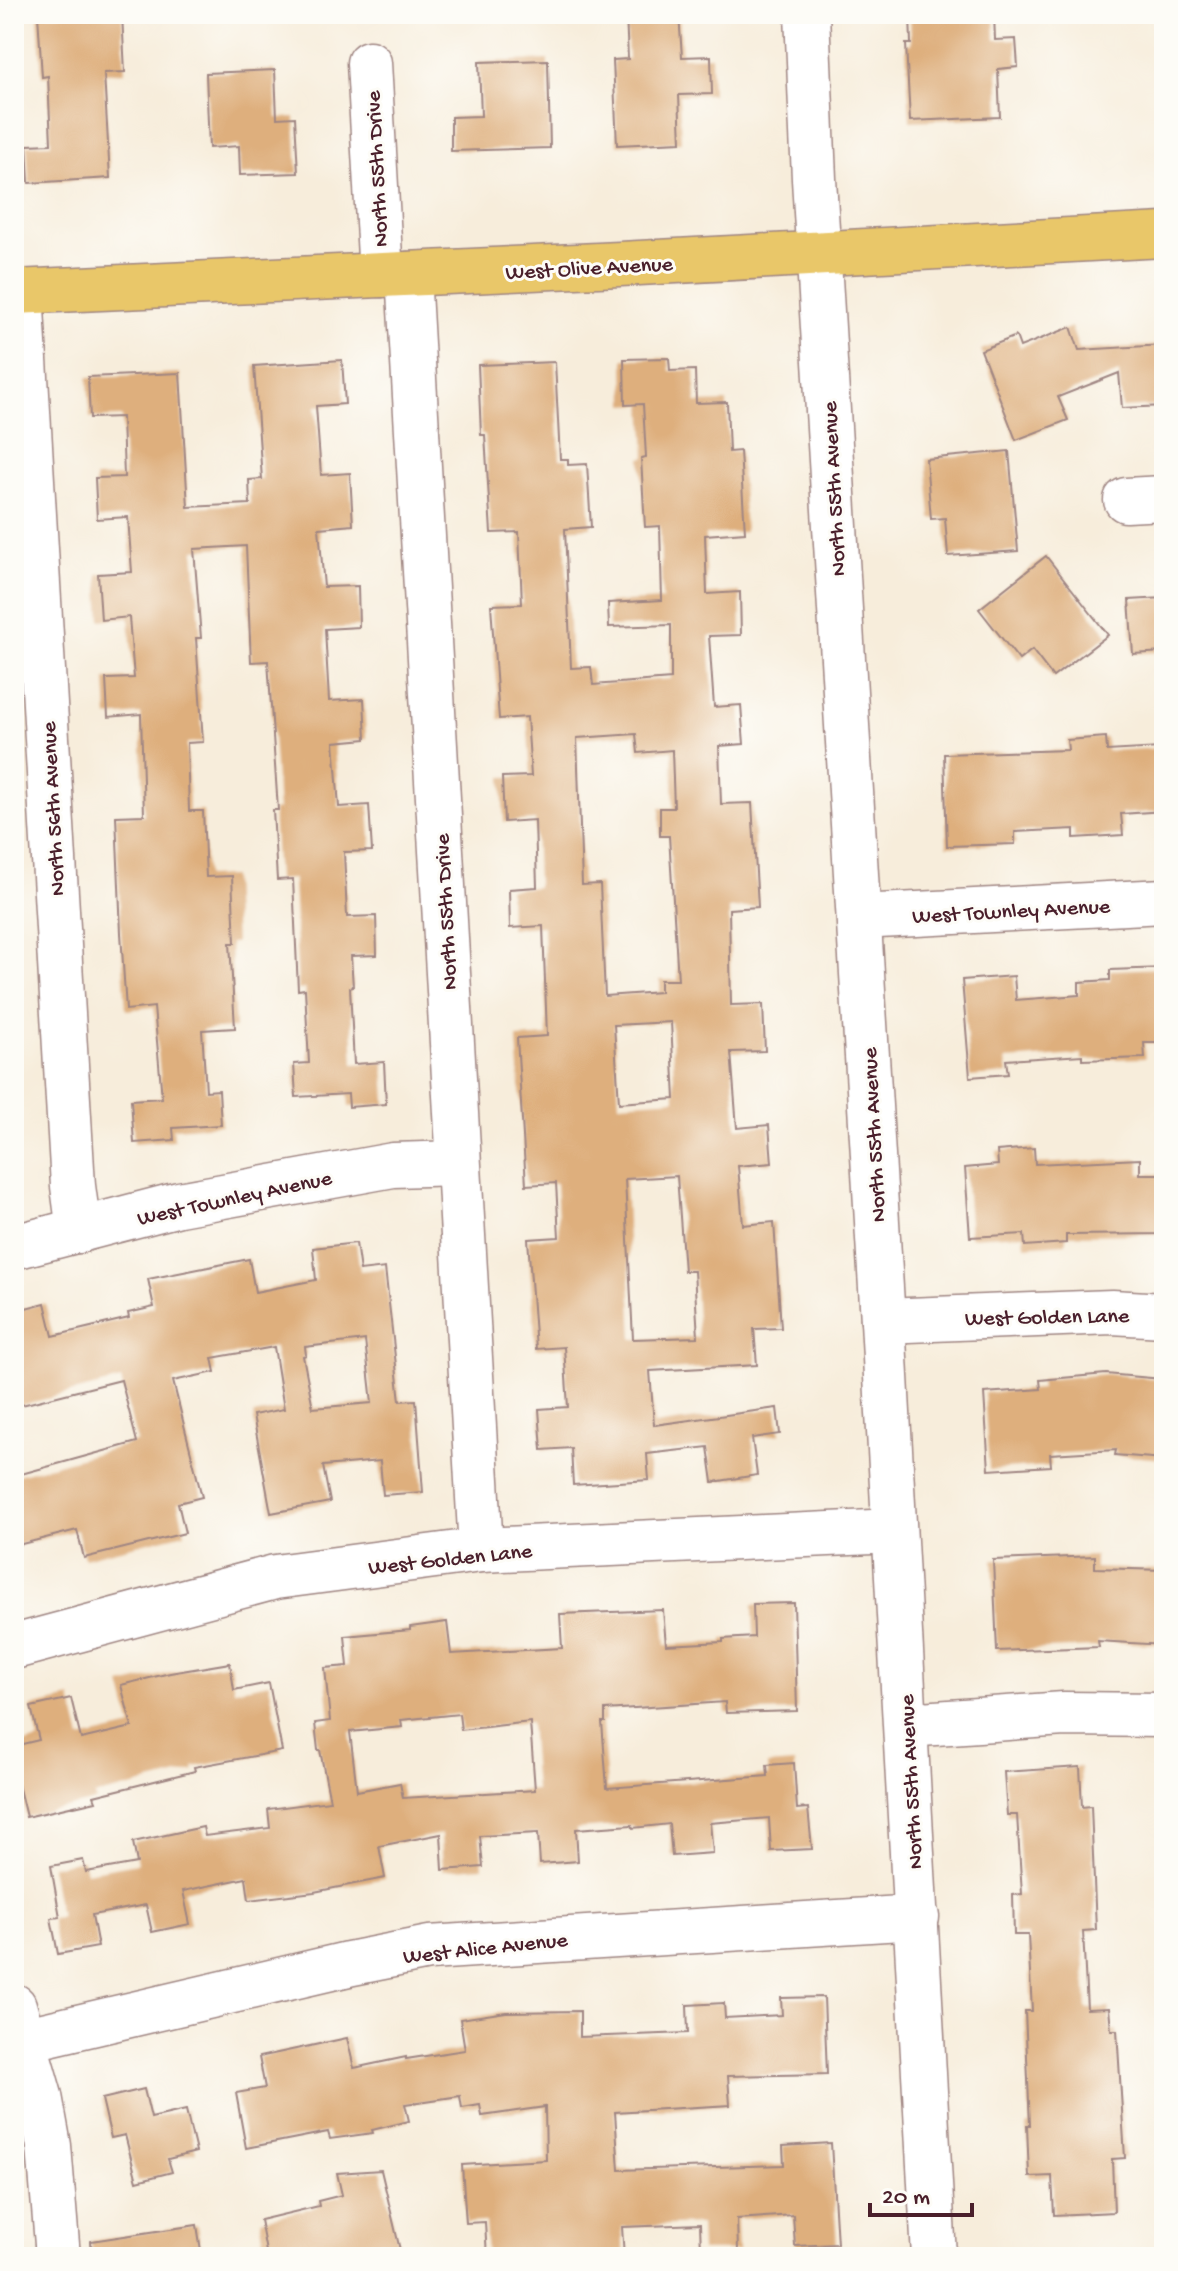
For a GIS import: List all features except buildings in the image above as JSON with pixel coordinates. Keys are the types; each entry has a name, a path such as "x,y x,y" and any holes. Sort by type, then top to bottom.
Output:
{"main road":[{"name":"West Olive Avenue","path":"18,291 1164,235"}],"street":[{"name":"North 55th Avenue","path":"807,14 934,2257"},
{"name":"North 55th Drive","path":"369,63 394,274 458,1163 481,1550"},
{"name":"North 56th Avenue","path":"18,291 73,1186 79,1231"},
{"name":"West Townley Avenue","path":"859,917 1164,901"},
{"name":"West Townley Avenue","path":"14,1247 179,1204 393,1165 458,1163"},
{"name":"West Golden Lane","path":"883,1321 1112,1312 1164,1315"},
{"name":"West Golden Lane","path":"14,1647 275,1577 481,1550 894,1531"},
{"path":"906,1725 1064,1714 1164,1715"},
{"name":"West Alice Avenue","path":"17,2029 429,1948 917,1917"},
{"path":"17,2029 40,2096 49,2146 58,2257"}]}
